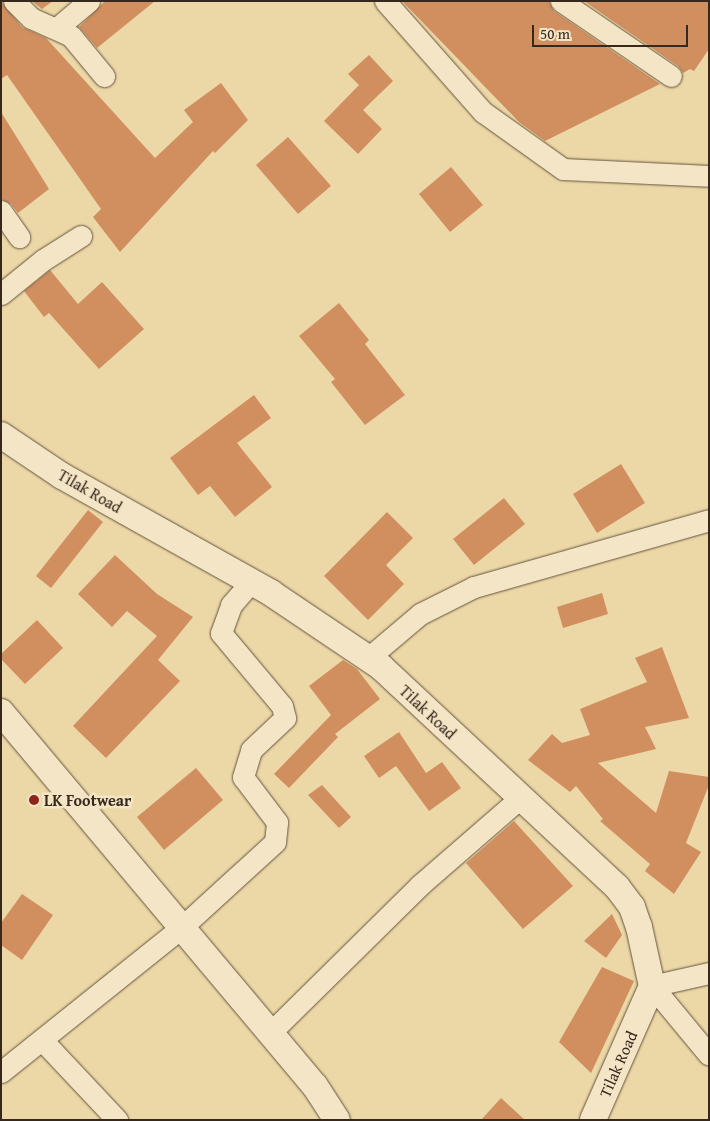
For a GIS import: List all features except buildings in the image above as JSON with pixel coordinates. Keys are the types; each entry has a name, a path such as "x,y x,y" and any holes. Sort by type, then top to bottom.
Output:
{"street":[{"path":"14,1 31,18 57,28 71,36 104,76"},
{"path":"57,28 89,1"},
{"path":"385,1 483,112 563,169 706,176"},
{"path":"570,4 671,76"},
{"path":"1,211 19,237"},
{"path":"1,294 43,260 81,236"},
{"name":"Tilak Road","path":"1,435 62,476 251,582 368,658 622,893 639,927 652,986 593,1120"},
{"path":"368,658 420,614 474,587 709,520"},
{"path":"1,1072 182,928 275,842 277,822 243,777 251,750 285,718 282,706 221,633 230,604 251,582"},
{"path":"1,712 315,1086 338,1120"},
{"path":"270,1033 420,885 520,798"},
{"path":"709,973 652,986 709,1055"},
{"path":"42,1040 117,1120"}],"place":[{"name":"LK Footwear","path":"34,800"}]}
